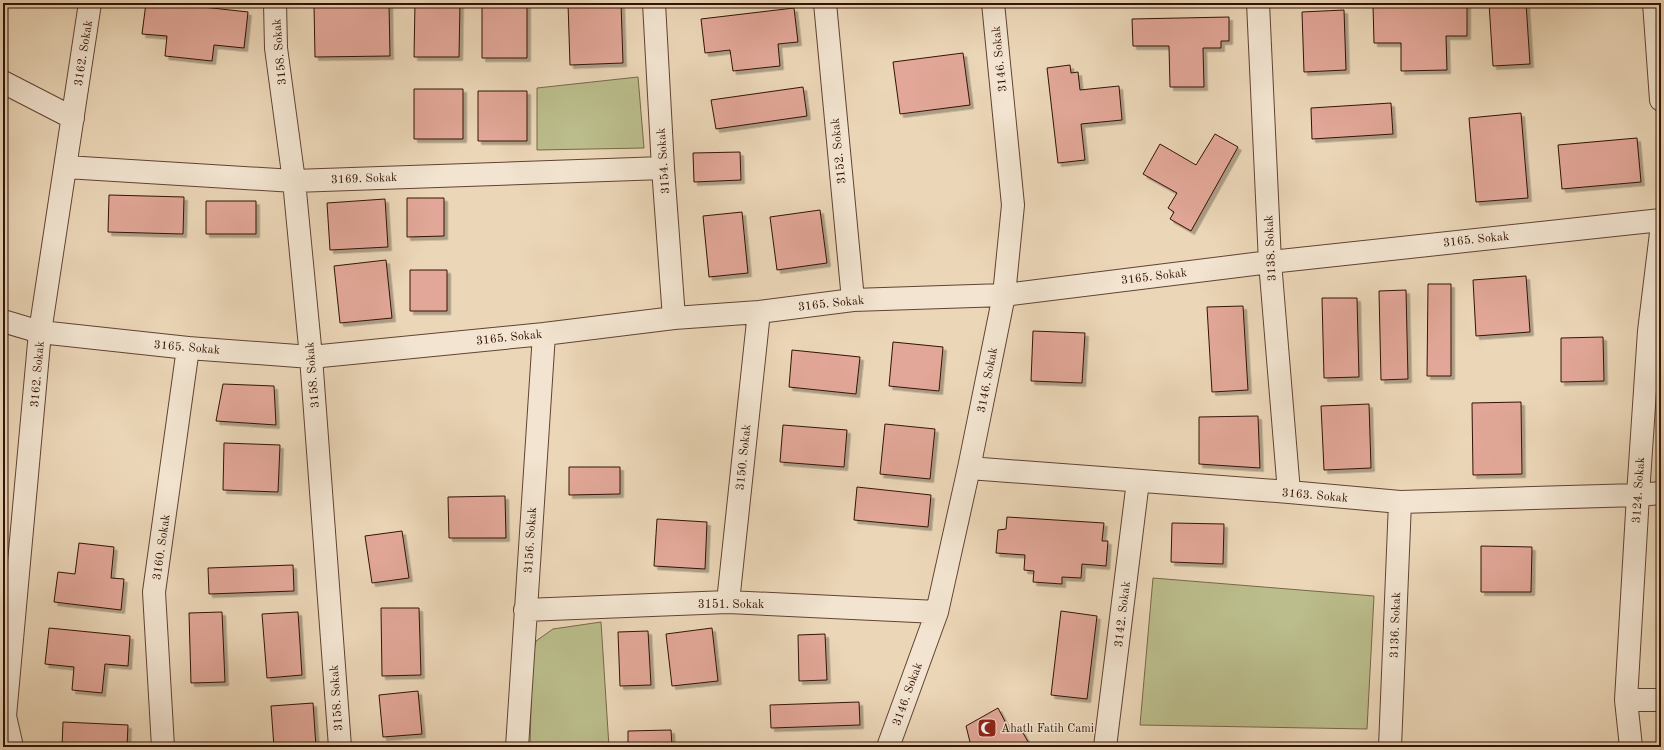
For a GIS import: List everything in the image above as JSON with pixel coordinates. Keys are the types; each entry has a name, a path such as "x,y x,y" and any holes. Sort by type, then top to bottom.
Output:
{"street":[{"name":"3162. Sokak","path":"12,747 6,716 40,332 90,3"},
{"name":"3158. Sokak","path":"275,3 276,48 294,181 311,357 340,747"},
{"name":"3154. Sokak","path":"654,3 663,168 674,318"},
{"name":"3152. Sokak","path":"824,3 853,300"},
{"name":"3146. Sokak","path":"888,747 936,612 970,468 1004,295 1013,205 994,3"},
{"name":"3138. Sokak","path":"1258,3 1270,262 1288,492"},
{"path":"1654,3 1661,100"},
{"path":"3,82 73,118"},
{"name":"3169. Sokak","path":"66,167 294,181 663,168"},
{"name":"3165. Sokak","path":"3,321 40,332 188,348 311,357 544,334 674,318 759,312 853,300 1004,295 1270,262 1661,220"},
{"name":"3124. Sokak","path":"1631,747 1626,700 1649,331 1661,233"},
{"name":"3150. Sokak","path":"728,602 759,312"},
{"name":"3156. Sokak","path":"517,747 544,334"},
{"name":"3160. Sokak","path":"163,747 154,592 188,348"},
{"name":"3163. Sokak","path":"970,468 1400,502 1638,495 1661,493"},
{"name":"3142. Sokak","path":"1105,747 1138,481"},
{"name":"3136. Sokak","path":"1390,747 1400,502"},
{"name":"3151. Sokak","path":"525,610 728,602 936,612"},
{"path":"1626,700 1661,700"}],"green space":[{"path":"638,77 644,148 537,150 537,88"},
{"path":"1153,578 1374,596 1367,729 1140,725"},
{"path":"601,622 609,747 530,747 532,659 536,641 553,629"}],"building":[{"path":"146,3 167,3 248,12 244,48 214,45 212,61 165,56 167,36 142,34"},
{"path":"389,3 390,56 315,57 314,5"},
{"path":"415,3 460,3 459,57 414,57"},
{"path":"482,3 527,3 527,58 482,58"},
{"path":"568,3 621,3 623,63 570,65"},
{"path":"1467,3 1467,36 1446,36 1447,70 1401,71 1401,43 1374,43 1373,5"},
{"path":"1489,3 1526,3 1530,64 1493,66"},
{"path":"794,8 798,42 778,44 780,66 733,71 730,50 705,53 701,19"},
{"path":"1344,10 1346,70 1304,72 1302,12"},
{"path":"1229,17 1229,41 1221,41 1221,48 1203,48 1204,87 1170,87 1169,46 1133,46 1132,19"},
{"path":"963,53 970,105 900,114 893,62"},
{"path":"1070,65 1071,73 1078,72 1080,90 1119,86 1122,120 1081,124 1085,160 1058,163 1047,68"},
{"path":"803,87 807,116 716,129 711,100"},
{"path":"414,89 463,89 463,139 414,139"},
{"path":"478,91 527,91 527,141 478,141"},
{"path":"1391,103 1393,134 1312,139 1311,108"},
{"path":"1521,113 1528,198 1476,202 1469,118"},
{"path":"1215,134 1238,147 1191,231 1170,219 1174,212 1168,208 1177,193 1143,174 1160,144 1196,165"},
{"path":"1637,138 1641,182 1562,189 1558,145"},
{"path":"740,152 741,180 694,182 693,153"},
{"path":"109,195 184,197 183,234 108,232"},
{"path":"407,198 444,198 444,236 407,237"},
{"path":"385,199 388,247 330,250 327,203"},
{"path":"206,201 256,201 256,234 206,234"},
{"path":"820,210 827,263 777,270 770,217"},
{"path":"742,212 748,273 709,277 703,216"},
{"path":"386,260 392,318 340,323 334,266"},
{"path":"410,270 447,270 447,311 410,311"},
{"path":"1526,276 1530,332 1476,336 1473,280"},
{"path":"1428,284 1451,284 1451,376 1427,376"},
{"path":"1406,290 1408,379 1381,380 1379,291"},
{"path":"1322,298 1357,298 1359,377 1324,378"},
{"path":"1243,306 1248,390 1212,392 1207,307"},
{"path":"1033,331 1085,333 1082,383 1031,381"},
{"path":"1603,337 1604,381 1561,382 1561,338"},
{"path":"893,342 943,347 939,391 889,386"},
{"path":"792,350 860,357 856,394 789,387"},
{"path":"223,384 274,386 276,425 216,421"},
{"path":"1521,402 1522,474 1473,475 1472,403"},
{"path":"1369,404 1371,468 1324,470 1321,406"},
{"path":"1258,416 1260,468 1199,464 1199,417"},
{"path":"885,424 935,429 930,479 880,474"},
{"path":"783,425 847,430 844,467 780,462"},
{"path":"224,443 280,445 278,492 223,490"},
{"path":"569,467 620,467 620,494 569,495"},
{"path":"857,487 931,495 928,527 854,520"},
{"path":"505,496 506,538 449,538 448,497"},
{"path":"1007,517 1104,523 1102,541 1108,541 1106,566 1082,564 1081,578 1062,577 1062,584 1033,582 1034,571 1024,570 1025,555 996,553 998,530 1006,529"},
{"path":"657,519 707,522 705,569 654,566"},
{"path":"1172,523 1224,524 1223,564 1171,562"},
{"path":"402,531 409,578 372,583 365,536"},
{"path":"79,543 114,547 111,578 124,579 121,610 54,602 58,572 75,574"},
{"path":"1481,546 1532,547 1531,592 1481,592"},
{"path":"293,565 294,591 209,594 208,568"},
{"path":"381,608 419,608 421,675 382,676"},
{"path":"1061,611 1097,616 1087,699 1051,695"},
{"path":"222,612 225,682 191,683 189,613"},
{"path":"298,612 302,675 267,678 262,614"},
{"path":"49,628 130,636 128,666 105,664 102,693 72,690 74,667 45,664"},
{"path":"712,628 718,681 672,686 666,634"},
{"path":"648,631 651,685 620,686 618,632"},
{"path":"825,634 827,680 799,681 798,635"},
{"path":"418,691 422,734 383,737 379,695"},
{"path":"859,702 860,725 771,728 770,705"},
{"path":"313,703 316,747 274,747 271,706"},
{"name":"Ahatlı Fatih Cami","path":"998,708 1010,731 1019,726 1031,747 968,747 971,746 966,726"},
{"path":"63,722 128,725 127,747 62,747"},
{"path":"671,730 672,747 628,747 628,731"}],"place":[{"name":"Ahatlı Fatih Cami","path":"987,728"}]}
